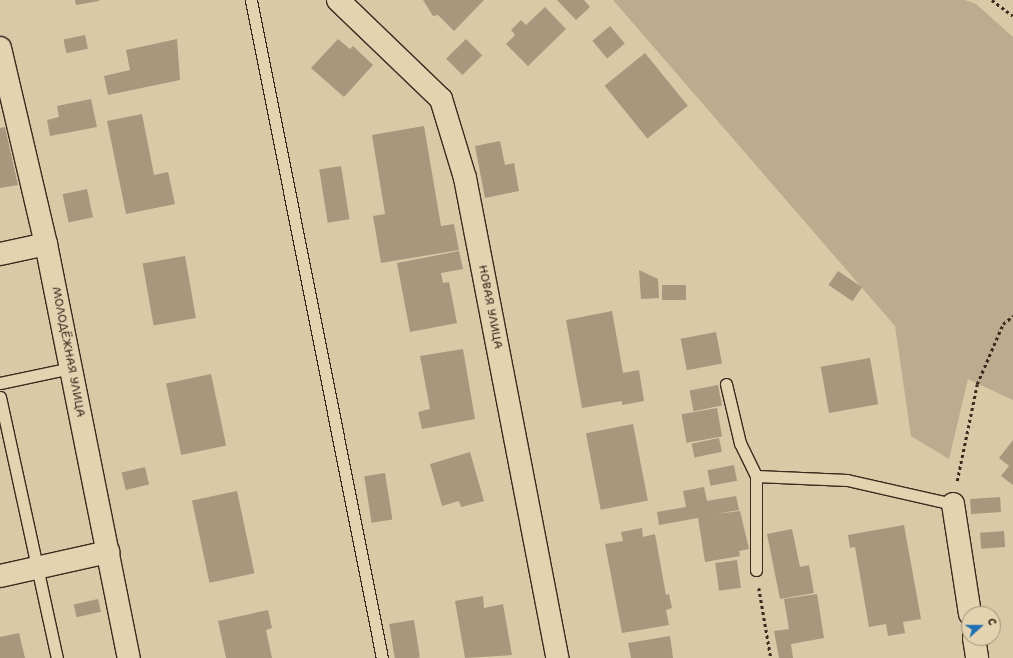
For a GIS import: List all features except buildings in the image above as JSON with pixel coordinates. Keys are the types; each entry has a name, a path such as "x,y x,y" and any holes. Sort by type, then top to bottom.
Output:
{"street":[{"name":"НОВАЯ УЛИЦА","path":"338,0 441,99 465,178 557,658"},
{"name":"МОЛОДЁЖНАЯ УЛИЦА","path":"0,48 46,244 129,658"},
{"path":"0,254 46,244"},
{"path":"953,504 969,606"},
{"path":"0,576 108,552"},
{"path":"975,646 977,658"}],"lane":[{"path":"251,0 382,658"},
{"path":"0,383 71,368"},
{"path":"726,384 740,443 756,476 756,570"},
{"path":"0,397 56,658"},
{"path":"756,476 847,480 953,504"}],"path":[{"path":"992,0 1013,16"},
{"path":"953,504 965,426 977,384 1003,324 1013,316"},
{"path":"756,570 771,658"}],"shaded area":[{"path":"613,0 965,0 976,4 1013,37 1013,400 968,379 949,459 911,436 895,326"}]}
